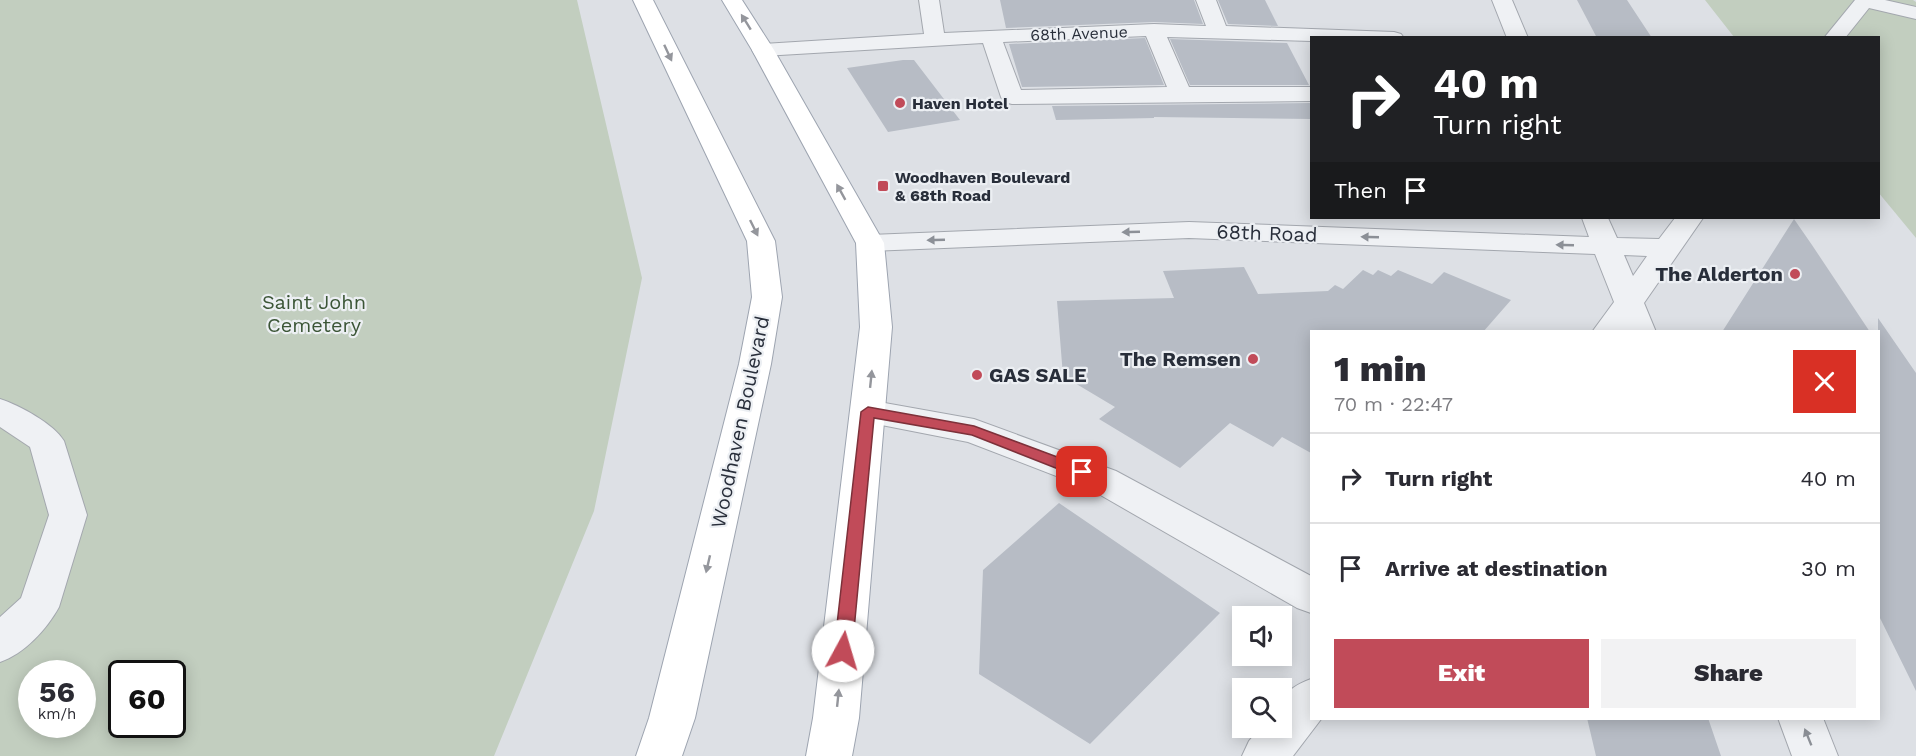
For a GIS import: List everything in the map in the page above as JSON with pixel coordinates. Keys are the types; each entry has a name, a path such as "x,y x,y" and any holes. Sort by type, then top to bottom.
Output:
{"main road":[{"name":"Woodhaven Boulevard","path":"644,0 669,56 761,241 767,297 755,364 680,684 672,718 659,756"},
{"path":"732,0 763,50 870,243 876,327 836,718 829,756"}],"street":[{"path":"929,0 935,39"},
{"path":"1206,0 1218,32"},
{"path":"1502,0 1517,36"},
{"path":"1836,36 1864,0 1916,13"},
{"name":"68th Avenue","path":"763,50 991,36 1154,30 1335,36"},
{"path":"1154,30 1181,94"},
{"path":"991,36 1012,97 1310,94"},
{"path":"1596,219 1636,318"},
{"path":"1611,330 1636,318 1665,248 1688,219"},
{"name":"68th Road","path":"870,243 1189,230 1665,248"},
{"path":"0,411 46,441 68,515 38,607 0,644"},
{"path":"868,412 974,431 1103,480 1310,595"},
{"path":"1265,756 1310,700"},
{"path":"1801,720 1815,756"}],"green space":[{"name":"Saint John Cemetery","path":"0,0 577,0 642,278 594,511 494,756 0,756"},
{"path":"1705,0 1913,0 1916,2 1916,238 1880,194 1880,36 1733,36"}],"building":[{"path":"1000,0 1194,0 1203,24 1154,22 1006,28"},
{"path":"1218,0 1265,0 1278,26 1228,24"},
{"path":"1577,0 1627,0 1651,36 1596,36"},
{"path":"1145,38 1164,85 1022,87 1009,44"},
{"path":"1170,39 1287,43 1309,85 1190,85"},
{"path":"914,60 960,120 888,132 847,68"},
{"path":"1310,103 1310,119 1154,117 1056,120 1052,106"},
{"name":"The Alderton","path":"1794,219 1869,330 1723,330"},
{"path":"1244,267 1258,294 1328,291 1335,285 1343,289 1363,270 1373,275 1378,270 1391,276 1398,270 1432,284 1444,272 1511,300 1485,330 1310,330 1310,452 1282,437 1273,447 1230,423 1180,468 1099,419 1115,407 1063,376 1057,301 1174,298 1163,271"},
{"path":"1878,318 1916,373 1916,691 1880,618 1880,330 1878,330"},
{"path":"1059,503 1220,613 1090,744 979,674 983,570"},
{"path":"1587,720 1709,720 1721,756 1596,756"}],"place":[{"name":"Haven Hotel","path":"900,103"},
{"name":"Woodhaven Boulevard & 68th Road","path":"883,186"},
{"name":"The Alderton","path":"1795,274"},
{"name":"The Remsen","path":"1253,359"},
{"name":"GAS SALE","path":"977,375"}],"route":[{"path":"843,651 868,412 974,431 1082,472"}]}
